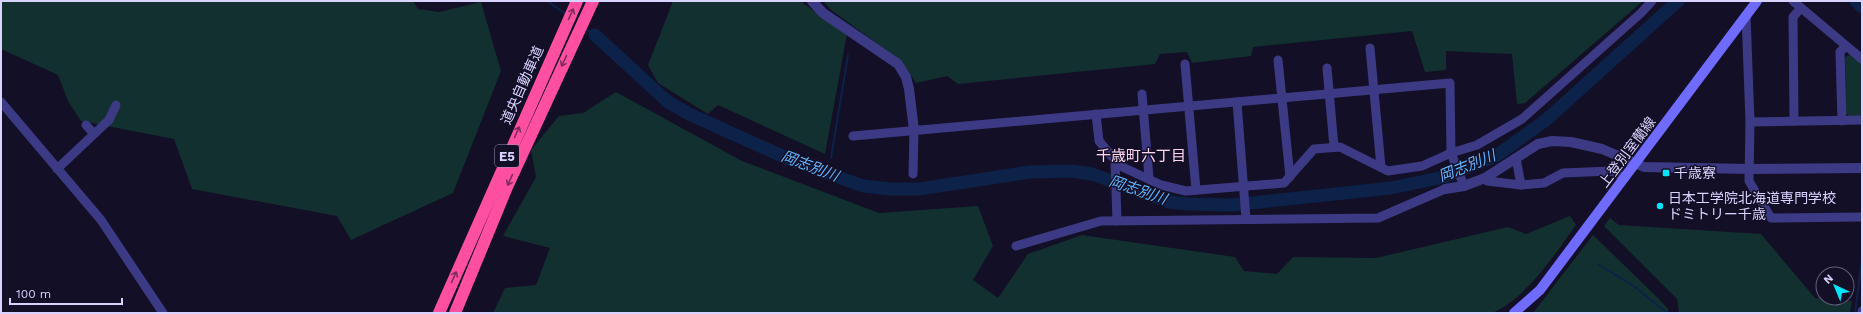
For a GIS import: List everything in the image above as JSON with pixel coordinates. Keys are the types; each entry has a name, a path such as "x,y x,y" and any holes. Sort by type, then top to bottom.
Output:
{"highway":[{"name":"道央自動車道","path":"439,313 534,95 577,1"},
{"name":"道央自動車道","path":"455,313 507,187 592,1"}],"main road":[{"name":"上登別室蘭線","path":"1514,313 1540,290 1757,1"}],"street":[{"path":"812,1 823,13 898,64 906,77 914,130 914,174"},
{"path":"1116,166 1149,178 1161,185 1186,190 1196,190 1242,185 1284,183 1314,149 1340,147 1357,154 1388,172 1422,166 1452,156 1476,145 1522,119 1641,13 1652,1"},
{"path":"1793,1 1862,59"},
{"path":"1794,121 1793,17 1801,8"},
{"path":"1746,15 1750,122 1749,181 1771,218 1862,217"},
{"path":"1842,121 1840,52 1846,46"},
{"path":"1370,48 1381,167"},
{"path":"1278,60 1290,177"},
{"path":"1185,64 1196,190"},
{"path":"1327,68 1334,147"},
{"path":"853,136 1450,83 1452,156 1462,181"},
{"path":"1142,94 1149,178"},
{"path":"1,102 56,169 101,220 162,313"},
{"path":"1237,102 1242,185 1246,215"},
{"path":"56,169 109,120 116,105"},
{"path":"1096,114 1099,141 1115,160 1117,221"},
{"path":"1750,122 1862,120"},
{"path":"86,125 94,134"},
{"path":"1016,246 1094,222 1246,215 1378,218 1462,181 1485,178 1538,144 1552,141 1562,141 1602,149 1644,167 1750,169 1862,168"},
{"path":"1516,158 1521,185"},
{"path":"1485,178 1487,181 1521,185 1544,183 1563,173 1611,171 1625,178"}],"green space":[{"path":"1,1 413,1 418,9 439,12 481,2 501,71 453,193 351,240 337,216 192,189 174,139 81,121 68,101 58,75 1,49"},
{"path":"673,1 800,1 847,34 825,154 718,105 708,114 658,83 648,65"},
{"path":"823,1 1643,1 1525,103 1517,104 1512,54 1446,51 1446,70 1425,72 1412,31 1253,47 1251,56 1192,63 1187,52 1160,54 1155,64 958,84 947,76 916,83 900,60 831,10"},
{"path":"1852,54 1862,63 1862,117 1850,117 1846,113 1845,57"},
{"path":"616,92 742,161 879,213 978,206 993,246 973,280 998,298 1028,254 1082,235 1235,257 1244,271 1277,274 1293,257 1376,258 1508,227 1526,234 1570,216 1576,225 1539,275 1517,297 1492,313 493,313 505,288 536,285 550,248 503,236 536,177 531,150 559,116 583,113"},
{"path":"1610,218 1619,225 1761,234 1815,298 1815,306 1851,306 1850,313 1679,313 1677,299 1604,226"},
{"path":"1593,235 1658,298 1668,309 1668,313 1533,313"}],"waterway":[{"name":"岡志別川","path":"547,1 566,14"},
{"name":"岡志別川","path":"595,35 668,102 689,114 791,160 863,186 890,189 919,189 1030,172 1071,171 1092,174 1169,202 1233,205 1391,188 1444,177 1496,156 1546,120 1678,1"},
{"name":"岡志別川","path":"1856,1 1862,7"},
{"name":"岡志別川","path":"584,28 595,35"},
{"path":"831,158 848,55"},
{"path":"1855,313 1862,259"},
{"path":"1598,264 1635,287 1667,313"}],"place":[{"name":"千歳寮","path":"1666,173"},
{"name":"日本工学院北海道専門学校 ドミトリー千歳","path":"1660,206"}],"district":[{"name":"千歳町六丁目","path":"1141,156"}]}
